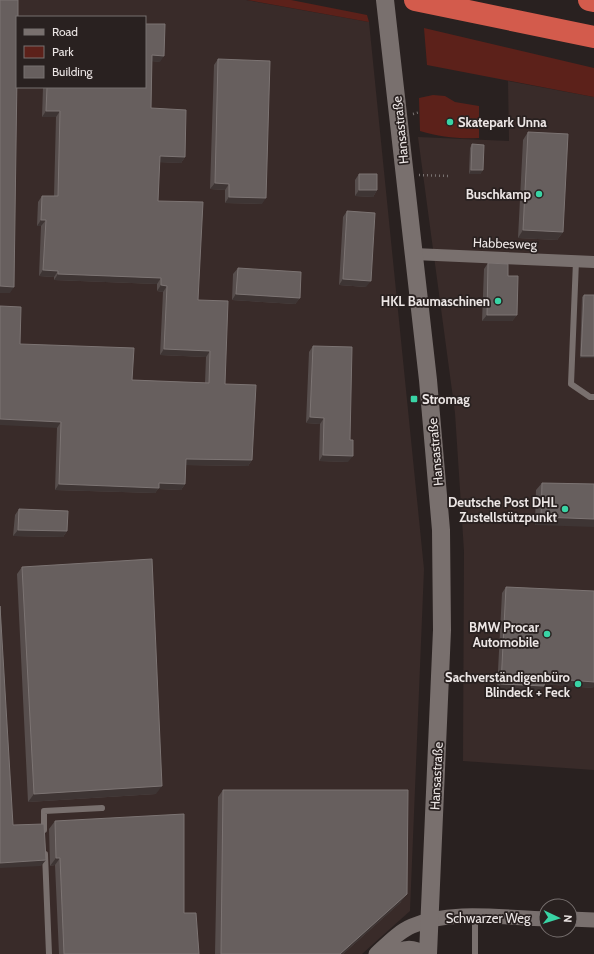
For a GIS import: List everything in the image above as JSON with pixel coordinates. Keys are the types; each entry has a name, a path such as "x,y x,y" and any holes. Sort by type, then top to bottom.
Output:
{"highway":[{"path":"589,0 594,1"},
{"path":"421,1 594,36"}],"main road":[{"name":"Hansastraße","path":"385,0 428,380 441,530 442,630 428,954"}],"street":[{"name":"Habbesweg","path":"414,254 594,262"},
{"name":"Schwarzer Weg","path":"376,954 402,932 412,926 442,917 475,916 538,919"},
{"path":"578,919 594,920"},
{"path":"392,954 404,948 418,950 424,954"}],"lane":[{"path":"576,261 571,384 590,397 594,397"},
{"path":"45,835 44,811 102,808"},
{"path":"45,843 49,954"},
{"path":"475,916 475,954"}],"path":[{"path":"404,175 448,176"}],"shaded area":[{"path":"0,0 246,0 369,22 424,569 410,911 362,954 0,954"},
{"path":"508,81 594,97 594,770 463,761 464,551 455,413 418,137 509,141"}],"green space":[{"path":"247,0 291,0 367,15 369,22"},
{"path":"424,28 594,68 594,97 427,65"},
{"name":"Skatepark Unna","path":"433,95 445,96 455,102 479,106 479,138 449,137 420,131 419,98"}],"building":[{"path":"0,0 18,0 18,16 16,16 17,88 14,287 0,286"},
{"path":"146,24 165,24 164,56 152,55 151,108 186,110 185,157 160,156 158,201 203,202 198,300 228,301 225,384 256,385 252,460 186,459 185,484 159,483 159,488 59,484 61,422 0,419 0,306 21,307 20,344 134,348 132,380 209,383 210,351 164,349 167,286 161,285 161,278 58,274 58,271 43,270 46,220 41,220 42,196 58,196 60,111 46,111 47,88 146,88"},
{"path":"218,59 270,61 266,198 229,197 229,184 215,183"},
{"path":"528,132 568,134 563,232 523,230"},
{"path":"472,144 484,145 483,170 471,170"},
{"path":"359,174 377,174 377,190 359,190"},
{"path":"347,211 375,213 371,281 343,279"},
{"name":"HKL Baumaschinen","path":"488,263 508,264 508,276 518,276 517,315 487,315"},
{"path":"238,268 301,272 300,298 236,294"},
{"path":"584,295 594,295 594,356 581,356"},
{"path":"313,346 352,347 350,440 353,440 353,456 323,455 324,418 310,417"},
{"name":"Deutsche Post DHL Zustellstützpunkt","path":"542,483 594,484 594,519 541,517"},
{"path":"19,509 68,511 67,531 18,530"},
{"path":"152,559 162,786 34,794 22,567"},
{"name":"BMW Procar Automobile","path":"506,587 594,591 594,682 545,678 544,686 501,684"},
{"path":"0,606 13,825 44,824 46,860 0,863"},
{"path":"223,790 408,790 407,894 340,954 221,954"},
{"path":"184,814 184,913 196,913 199,954 64,954 60,858 56,858 55,821"}],"place":[{"name":"Skatepark Unna","path":"450,122"},
{"name":"Buschkamp","path":"539,194"},
{"name":"HKL Baumaschinen","path":"498,301"},
{"name":"Stromag","path":"414,399"},
{"name":"Deutsche Post DHL Zustellstützpunkt","path":"565,509"},
{"name":"BMW Procar Automobile","path":"547,634"},
{"name":"Sachverständigenbüro Blindeck + Feck","path":"578,684"}]}
